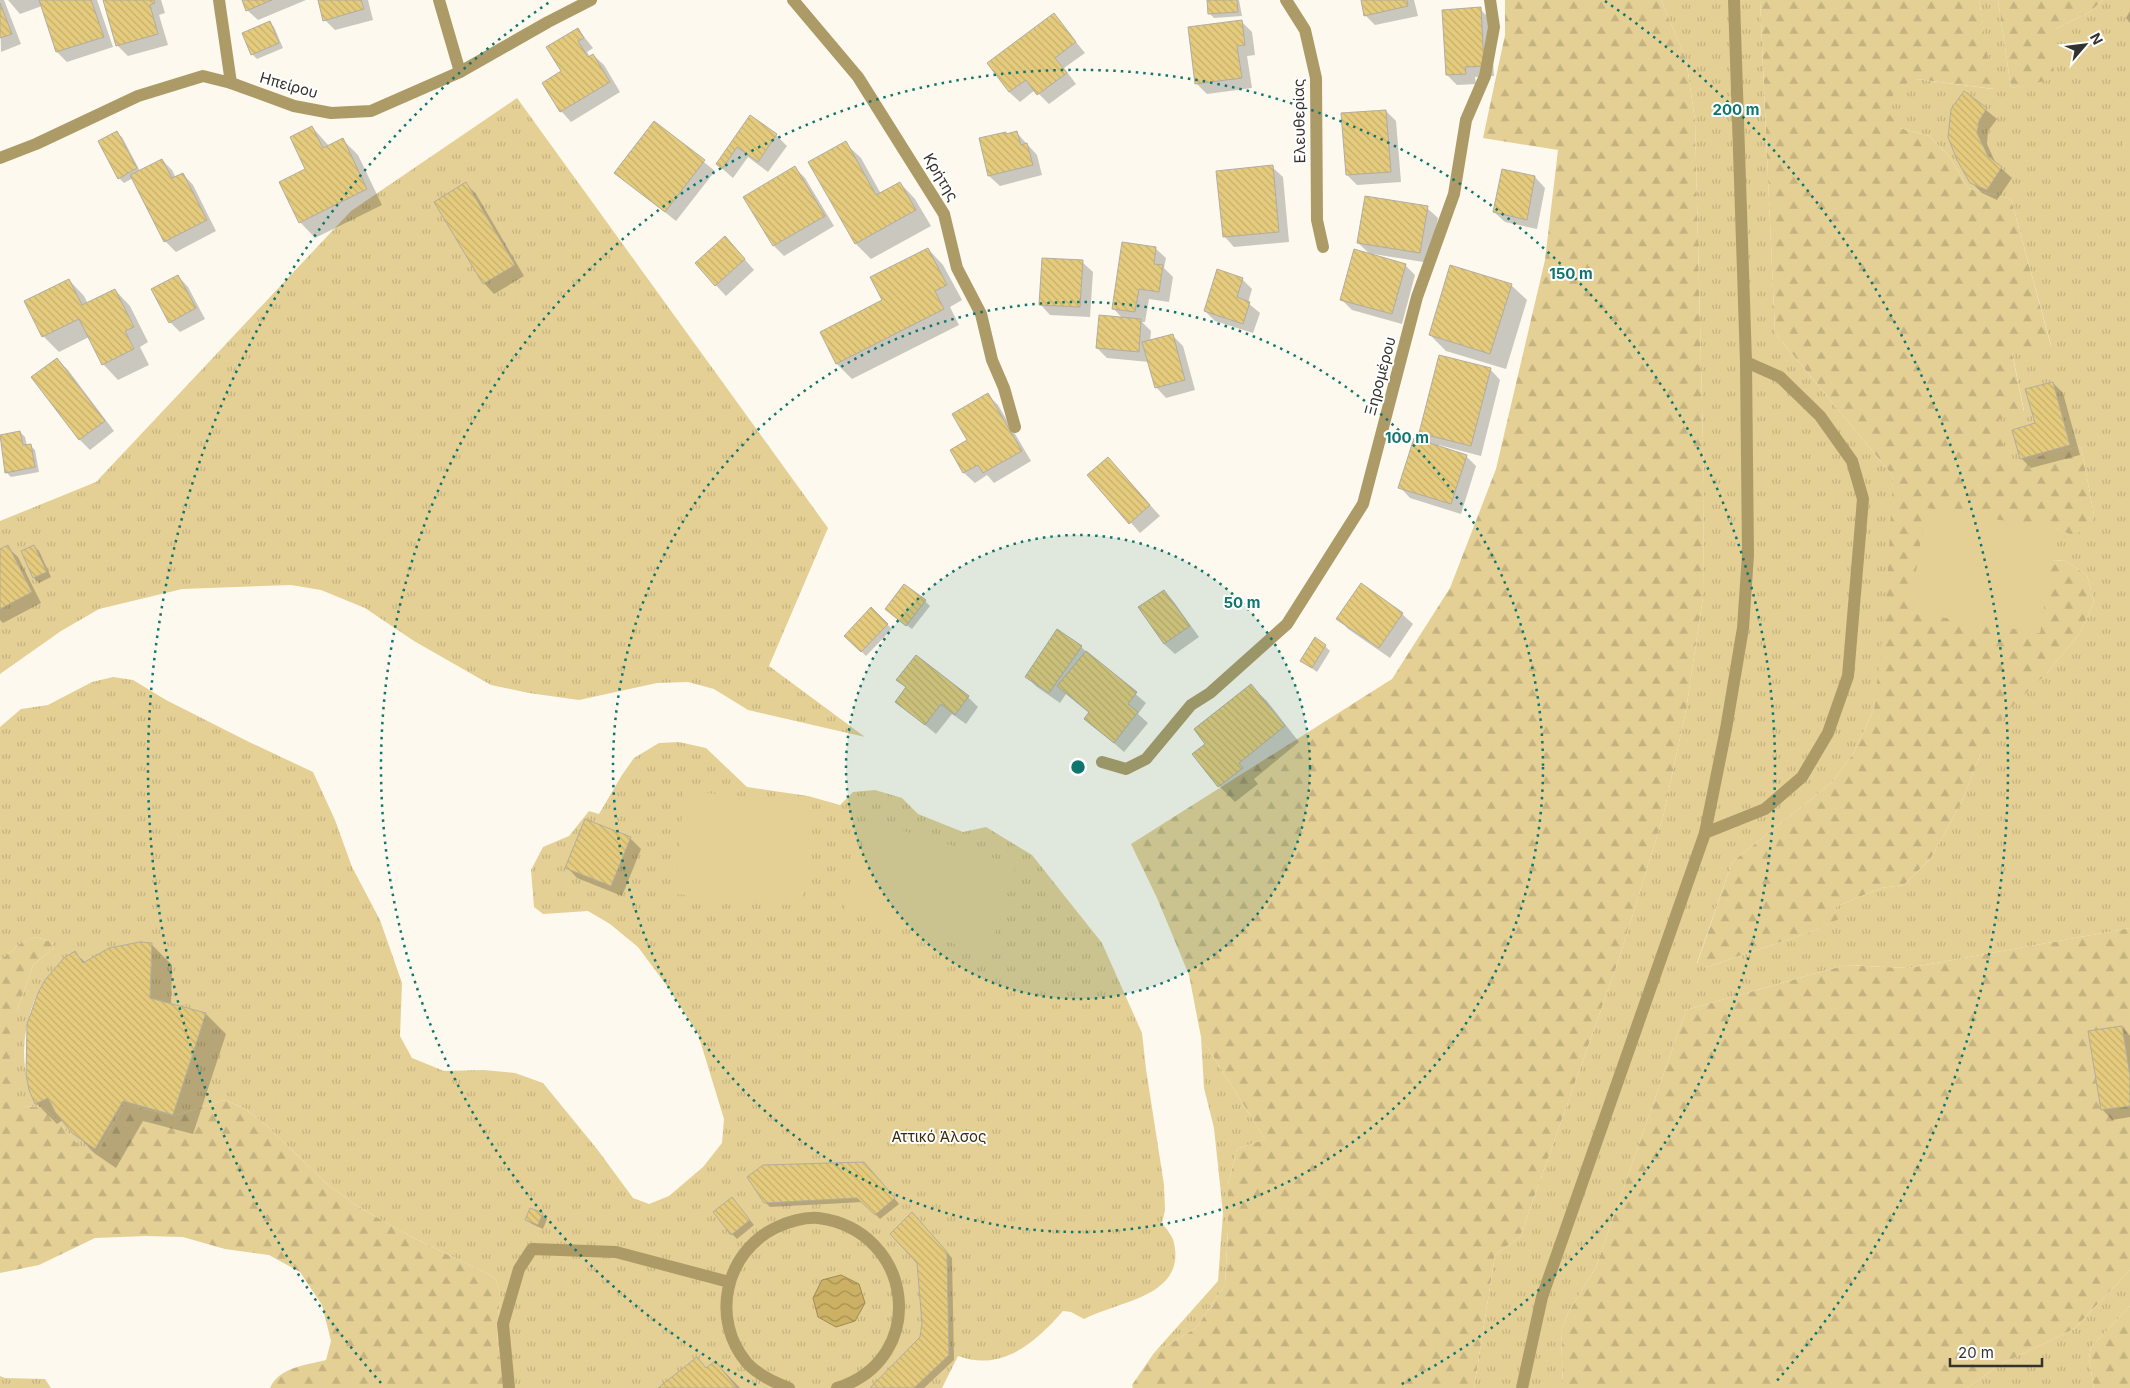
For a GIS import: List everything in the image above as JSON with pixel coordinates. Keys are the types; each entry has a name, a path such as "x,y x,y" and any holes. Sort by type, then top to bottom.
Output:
{"street":[{"path":"219,0 231,83"},
{"path":"439,0 460,72"},
{"name":"Ηπείρου","path":"0,158 138,96 203,76 231,83 294,106 331,113 371,111 460,72 591,0"},
{"name":"Κρήτης","path":"792,0 858,77 944,214 957,268 981,314 992,360 1004,388 1015,427"},
{"name":"Ελευθερίας","path":"1286,0 1305,30 1316,78 1317,220 1323,247"},
{"name":"Ξηρομέρου","path":"1102,762 1126,769 1146,759 1191,705 1210,693 1287,624 1363,504 1417,297 1454,194 1466,120 1485,76 1494,27 1490,0"},
{"path":"1522,1388 1542,1297 1705,833 1726,729 1743,628 1748,555 1746,362 1734,0"},
{"path":"1705,833 1765,809 1802,777 1828,733 1848,676 1863,499 1852,461 1820,416 1780,377 1746,362"},
{"path":"788,1388 769,1381 747,1363 732,1338 726,1311 729,1282 741,1256 762,1234 787,1222 817,1218 846,1224 871,1240 888,1262 898,1288 899,1317 891,1344 875,1367 851,1384 837,1388"},
{"path":"510,1388 503,1324 519,1269 532,1249 616,1252 729,1282"}],"green space":[{"path":"1505,0 1661,0 1686,59 1695,120 1704,485 1703,597 1686,710 1663,817 1617,965 1520,1237 1495,1255 1474,1388 1133,1388 1132,1385 1154,1353 1196,1328 1225,1285 1228,1185 1237,1149 1265,1139 1201,1037 1189,975 1157,898 1131,844 1392,679 1450,588 1496,469 1545,260 1558,150 1483,138 1505,35"},
{"path":"1661,0 1760,0 1775,333 1893,476 1886,604 1874,709 1853,754 1831,783 1732,862 1697,963 1707,967 1813,931 1839,919 1835,907 1881,888 1904,885 1931,858 1962,801 1980,755 2006,712 2048,672 2080,633 2094,602 2087,575 2066,561 2051,560 2040,633 1910,612 1926,508 2056,529 2073,535 2091,527 2094,515 2081,446 2008,464 1998,420 2024,411 2012,352 2051,345 2011,199 1968,188 1949,156 1929,136 1900,128 1888,112 1895,89 1916,79 1993,89 1979,0 1998,0 2011,88 2055,79 2049,37 2055,29 2091,11 2103,0 2130,0 2130,928 1908,968 1845,965 1686,1010 1596,1267 1568,1313 1561,1331 1563,1388 1474,1388 1495,1255 1520,1237 1617,965 1663,817 1686,710 1703,597 1704,485 1695,120 1686,59"},
{"path":"1760,0 1979,0 1994,89 1916,79 1900,128 1929,136 1949,156 1968,188 2011,199 2051,346 2012,353 2024,412 2008,463 2081,446 2094,515 2092,527 2073,536 2056,529 1910,612 2039,632 2051,560 2066,561 2087,575 2094,602 2080,633 1980,755 1962,801 1931,858 1904,885 1881,888 1835,907 1840,919 1813,931 1707,967 1697,964 1732,862 1831,783 1853,754 1874,709 1893,476 1775,333"},
{"path":"1998,0 2103,0 2091,11 2055,29 2055,80 2011,88"},
{"path":"517,98 828,528 769,666 865,737 748,710 714,689 688,682 657,683 579,700 529,693 491,685 414,641 365,608 321,590 291,585 182,589 99,609 61,631 0,674 0,521 96,482 351,211"},
{"path":"2130,125 2130,203 2120,126"},
{"path":"1926,508 2056,529 2040,633 1910,612"},
{"name":"Αττικό Άλσος","path":"113,677 133,680 166,700 313,772 335,820 352,867 380,920 402,983 400,1036 412,1058 444,1071 484,1070 515,1073 543,1083 597,1149 633,1198 649,1204 669,1196 703,1167 722,1143 724,1119 698,1034 667,986 638,947 610,924 588,911 543,914 534,907 531,870 543,847 569,836 589,811 599,814 634,758 659,743 679,742 706,748 747,787 808,796 840,805 853,792 875,790 902,798 918,814 963,832 986,827 1032,855 1102,943 1142,1033 1164,1185 1165,1210 1162,1223 1171,1235 1174,1243 1175,1261 1170,1275 1160,1286 1146,1294 1084,1319 1071,1312 1063,1311 1029,1344 1003,1357 989,1360 974,1360 958,1356 942,1388 504,1388 497,1334 500,1296 494,1277 410,1236 357,1206 327,1184 267,1126 244,1108 224,1100 174,1116 124,1104 97,1154 85,1153 57,1120 44,1109 39,1107 23,1107 14,1099 9,1042 17,1011 33,965 54,948 52,942 36,937 21,943 0,960 0,727 21,709 48,705 92,682","holes":["140,942 152,943 150,998 206,1013 173,1114 123,1101 95,1149 68,1126 48,1098 35,1104 27,1078 24,1057 28,1022 40,989 61,962 75,951 83,963 109,948"]},
{"path":"684,791 812,803 802,906 675,894"},
{"path":"871,821 1016,865 989,954 844,910"},
{"path":"2130,928 2130,1270 2074,1329 1999,1365 1967,1388 1563,1388 1561,1331 1568,1313 1596,1267 1686,1010 1845,965 1908,968"},
{"path":"36,937 52,942 54,948 33,965 17,1011 23,1107 39,1107 44,1109 57,1120 85,1152 97,1154 124,1104 174,1116 224,1100 244,1108 267,1126 327,1184 357,1206 410,1236 494,1277 500,1296 497,1334 504,1388 270,1388 280,1375 287,1371 326,1360 331,1341 322,1305 300,1272 269,1255 225,1249 183,1237 95,1238 39,1265 0,1273 0,960 21,943"},
{"path":"1201,1037 1265,1139 1237,1149 1228,1185 1225,1285 1196,1328 1154,1353 1218,1281 1223,1213 1214,1128 1204,1088"},
{"path":"2130,1270 2130,1306 2091,1347 2089,1359 2094,1388 1967,1388 1999,1365 2074,1329"},
{"path":"2130,1306 2130,1388 2094,1388 2089,1359 2091,1347"},
{"path":"0,1376 5,1378 45,1379 51,1388 0,1388"}],"water":[{"path":"841,1275 859,1284 865,1303 855,1321 836,1327 818,1317 813,1298 822,1280"}],"building":[{"path":"39,0 91,0 104,37 56,52"},
{"path":"103,0 154,0 155,3 150,5 158,34 116,46"},
{"path":"242,0 272,0 246,11"},
{"path":"318,0 361,0 364,9 323,21"},
{"path":"1207,0 1237,0 1238,12 1208,14"},
{"path":"1361,0 1407,0 1408,6 1364,16"},
{"path":"0,3 12,34 0,38"},
{"path":"1481,7 1484,66 1465,67 1466,74 1446,75 1442,10"},
{"path":"1054,13 1076,42 1055,58 1067,73 1037,95 1026,80 1009,92 987,63"},
{"path":"1242,20 1245,45 1237,46 1242,78 1195,84 1188,27"},
{"path":"270,21 279,43 251,55 242,33"},
{"path":"578,28 584,38 578,41 588,57 593,54 610,82 560,112 542,83 561,71 546,47"},
{"path":"1964,91 1987,108 1979,121 1977,133 1988,156 2002,167 1987,190 1970,183 1957,160 1948,137 1951,109"},
{"path":"1386,110 1391,172 1346,175 1341,113"},
{"path":"750,115 777,134 758,162 737,147 722,169 716,164"},
{"path":"654,121 705,160 665,212 614,173"},
{"path":"312,126 323,148 343,138 367,189 299,223 279,182 305,169 290,137"},
{"path":"117,131 137,168 118,179 98,141"},
{"path":"1017,131 1021,145 1027,143 1033,165 988,176 979,138"},
{"path":"846,141 876,195 900,182 916,210 855,244 808,162"},
{"path":"162,159 172,178 183,173 207,220 164,242 130,175"},
{"path":"1273,165 1279,232 1223,237 1216,171"},
{"path":"795,166 825,216 773,246 743,197"},
{"path":"1502,169 1535,176 1527,220 1493,212"},
{"path":"466,182 515,265 483,284 434,202"},
{"path":"1365,196 1428,206 1420,253 1357,243"},
{"path":"725,236 745,259 715,286 695,263"},
{"path":"1122,242 1156,247 1154,264 1163,265 1159,292 1139,289 1135,312 1112,309"},
{"path":"928,248 947,285 935,291 944,309 836,364 820,332 882,300 870,277"},
{"path":"1354,249 1406,264 1392,314 1340,300"},
{"path":"1042,258 1083,260 1080,307 1039,305"},
{"path":"1450,265 1512,284 1490,354 1429,335"},
{"path":"1217,269 1243,278 1237,297 1250,302 1243,324 1204,311"},
{"path":"178,275 196,308 169,323 151,289"},
{"path":"69,279 82,305 115,289 134,327 125,331 134,349 102,365 79,319 42,337 24,301"},
{"path":"1099,315 1141,319 1139,352 1096,348"},
{"path":"1173,334 1185,380 1155,388 1142,342"},
{"path":"1439,355 1491,368 1471,446 1419,433"},
{"path":"57,358 105,421 79,440 31,377"},
{"path":"2053,382 2070,445 2020,459 2012,430 2035,423 2025,389"},
{"path":"988,393 1022,451 983,473 978,465 963,473 950,450 967,440 952,414"},
{"path":"20,431 23,445 31,444 35,467 5,473 0,435"},
{"path":"1414,438 1467,455 1451,504 1398,488"},
{"path":"1108,457 1150,505 1129,524 1087,475"},
{"path":"8,545 32,592 0,609 0,549"},
{"path":"34,545 47,572 33,578 21,551"},
{"path":"1361,583 1403,613 1379,648 1336,619"},
{"path":"904,584 926,600 906,626 885,609"},
{"path":"1164,590 1190,626 1164,644 1138,607"},
{"path":"871,607 888,624 861,652 844,636"},
{"path":"1057,629 1082,646 1049,693 1025,677"},
{"path":"1315,637 1326,645 1312,668 1300,661"},
{"path":"1086,651 1137,692 1128,704 1138,712 1114,743 1084,719 1089,712 1057,686"},
{"path":"916,655 969,696 955,715 941,704 925,725 895,702 906,687 896,680"},
{"path":"1251,684 1285,726 1239,763 1243,768 1218,787 1192,754 1205,744 1194,729"},
{"path":"585,819 631,837 611,886 565,868"},
{"path":"140,942 152,943 150,998 206,1013 173,1115 123,1101 95,1149 72,1133 55,1112 48,1098 35,1104 29,1090 26,1074 27,1024 38,993 45,980 64,958 75,951 83,963 109,948"},
{"path":"2122,1026 2130,1075 2130,1106 2101,1110 2088,1031"},
{"path":"864,1162 895,1198 875,1215 857,1198 764,1203 747,1177 763,1165"},
{"path":"732,1197 750,1220 731,1235 713,1212"},
{"path":"530,1208 543,1213 538,1225 525,1220"},
{"path":"912,1212 947,1252 949,1355 914,1388 870,1388 920,1337 922,1323 917,1263 890,1234"},
{"path":"697,1357 706,1368 715,1361 737,1388 658,1388"}]}
